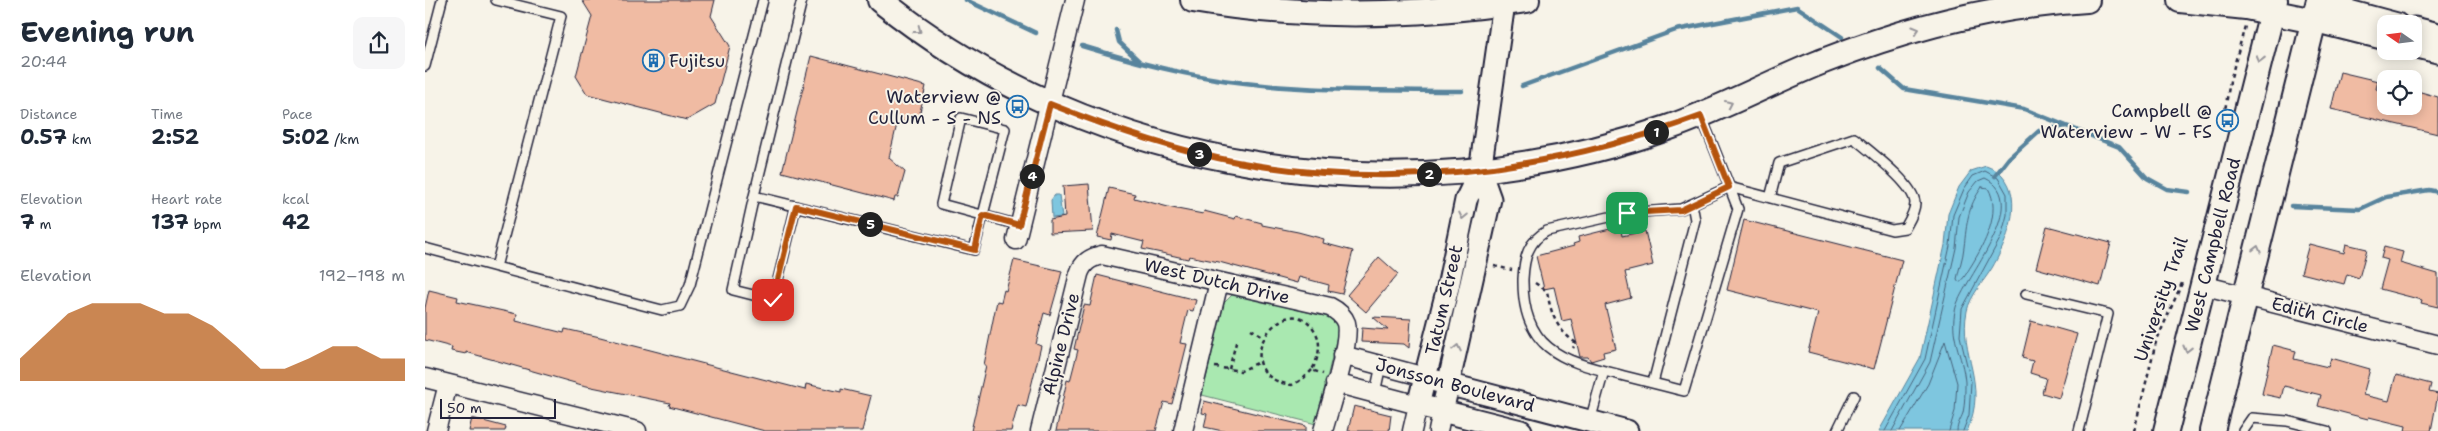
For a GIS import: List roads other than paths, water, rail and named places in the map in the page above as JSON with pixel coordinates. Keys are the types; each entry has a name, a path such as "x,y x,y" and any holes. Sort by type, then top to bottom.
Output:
{"main road":[{"path":"880,0 928,37 958,56 1050,104 1133,135 1236,162 1278,168 1385,175 1480,171 1601,148 1701,116 1825,60 1879,41 1956,20 2004,10 2087,0"},
{"path":"1193,0 1375,15 1431,12 1512,1"},
{"path":"2180,0 2273,6 2316,6 2212,431"},
{"name":"West Campbell Road","path":"2166,431 2194,280 2273,6"}],"street":[{"path":"1018,232 1075,0"},
{"name":"Tatum Street","path":"1412,431 1448,287 1466,200 1480,171 1512,1"},
{"path":"2316,6 2377,20"},
{"path":"2316,6 2377,35"},
{"path":"2423,30 2438,34"},
{"path":"2423,48 2438,52"},
{"name":"Tatum Street","path":"1440,422 1490,199 1480,171"},
{"name":"West Dutch Drive","path":"1089,260 1108,256 1330,307 1343,317 1346,333 1342,355"},
{"name":"Alpine Drive","path":"1039,431 1079,274 1083,264 1089,260"},
{"name":"Edith Circle","path":"2194,280 2245,296 2438,345"},
{"path":"1183,431 1219,282"},
{"path":"1323,431 1342,355"},
{"name":"Jonsson Boulevard","path":"1342,355 1425,377 1449,386 1627,431"},
{"path":"425,378 637,431"},
{"name":"Jonsson Boulevard","path":"1336,381 1418,405 1440,422 1521,431"},
{"path":"436,431 448,384"}],"lane":[{"path":"425,66 442,0"},
{"path":"496,0 561,16 496,267"},
{"path":"425,248 662,310 679,306 690,286 763,0"},
{"path":"796,206 773,300 733,290 802,0"},
{"path":"1701,116 1729,187 1738,209 1684,391 1566,360 1546,346 1537,336 1528,315 1523,279 1529,246 1537,237 1562,226 1627,213 1681,210 1729,187 1770,198 1893,230 1905,228 1912,216 1915,202 1909,188 1855,138 1779,163 1770,198"},
{"path":"754,196 975,250 983,215 1005,129 961,118 941,204 983,215 1018,232"},
{"path":"1653,383 1695,220 1692,204"},
{"path":"2026,294 2108,314 2079,431"},
{"path":"1375,393 1381,365"},
{"path":"1590,421 1604,371"},
{"path":"1837,431 1854,396"},
{"path":"2243,431 2252,418 2287,421 2327,431"}],"water":[{"path":"1986,166 2001,174 2009,185 2013,209 2003,247 1992,268 1974,294 1967,311 1966,341 1975,398 1973,414 1967,431 1879,431 1920,358 1945,245 1948,214 1959,187 1971,171"},
{"path":"1055,195 1059,195 1062,217 1052,218 1051,200"}],"waterway":[{"path":"966,0 1036,33"},
{"path":"1522,86 1676,30 1797,7 1842,37"},
{"path":"1116,30 1119,42 1139,61"},
{"path":"1082,46 1163,68 1245,83 1326,89 1462,91"},
{"path":"1880,68 1904,89 2024,109 2119,147 2147,178 2167,189 2189,192"},
{"path":"1995,176 2009,158 2039,131 2066,126"},
{"path":"2291,206 2360,209 2386,197 2429,190 2438,192"}],"place":[{"name":"Fujitsu","path":"653,61"},
{"name":"Waterview @ Cullum - S - NS","path":"1017,107"},
{"name":"Campbell @ Waterview - W - FS","path":"2228,121"}]}
